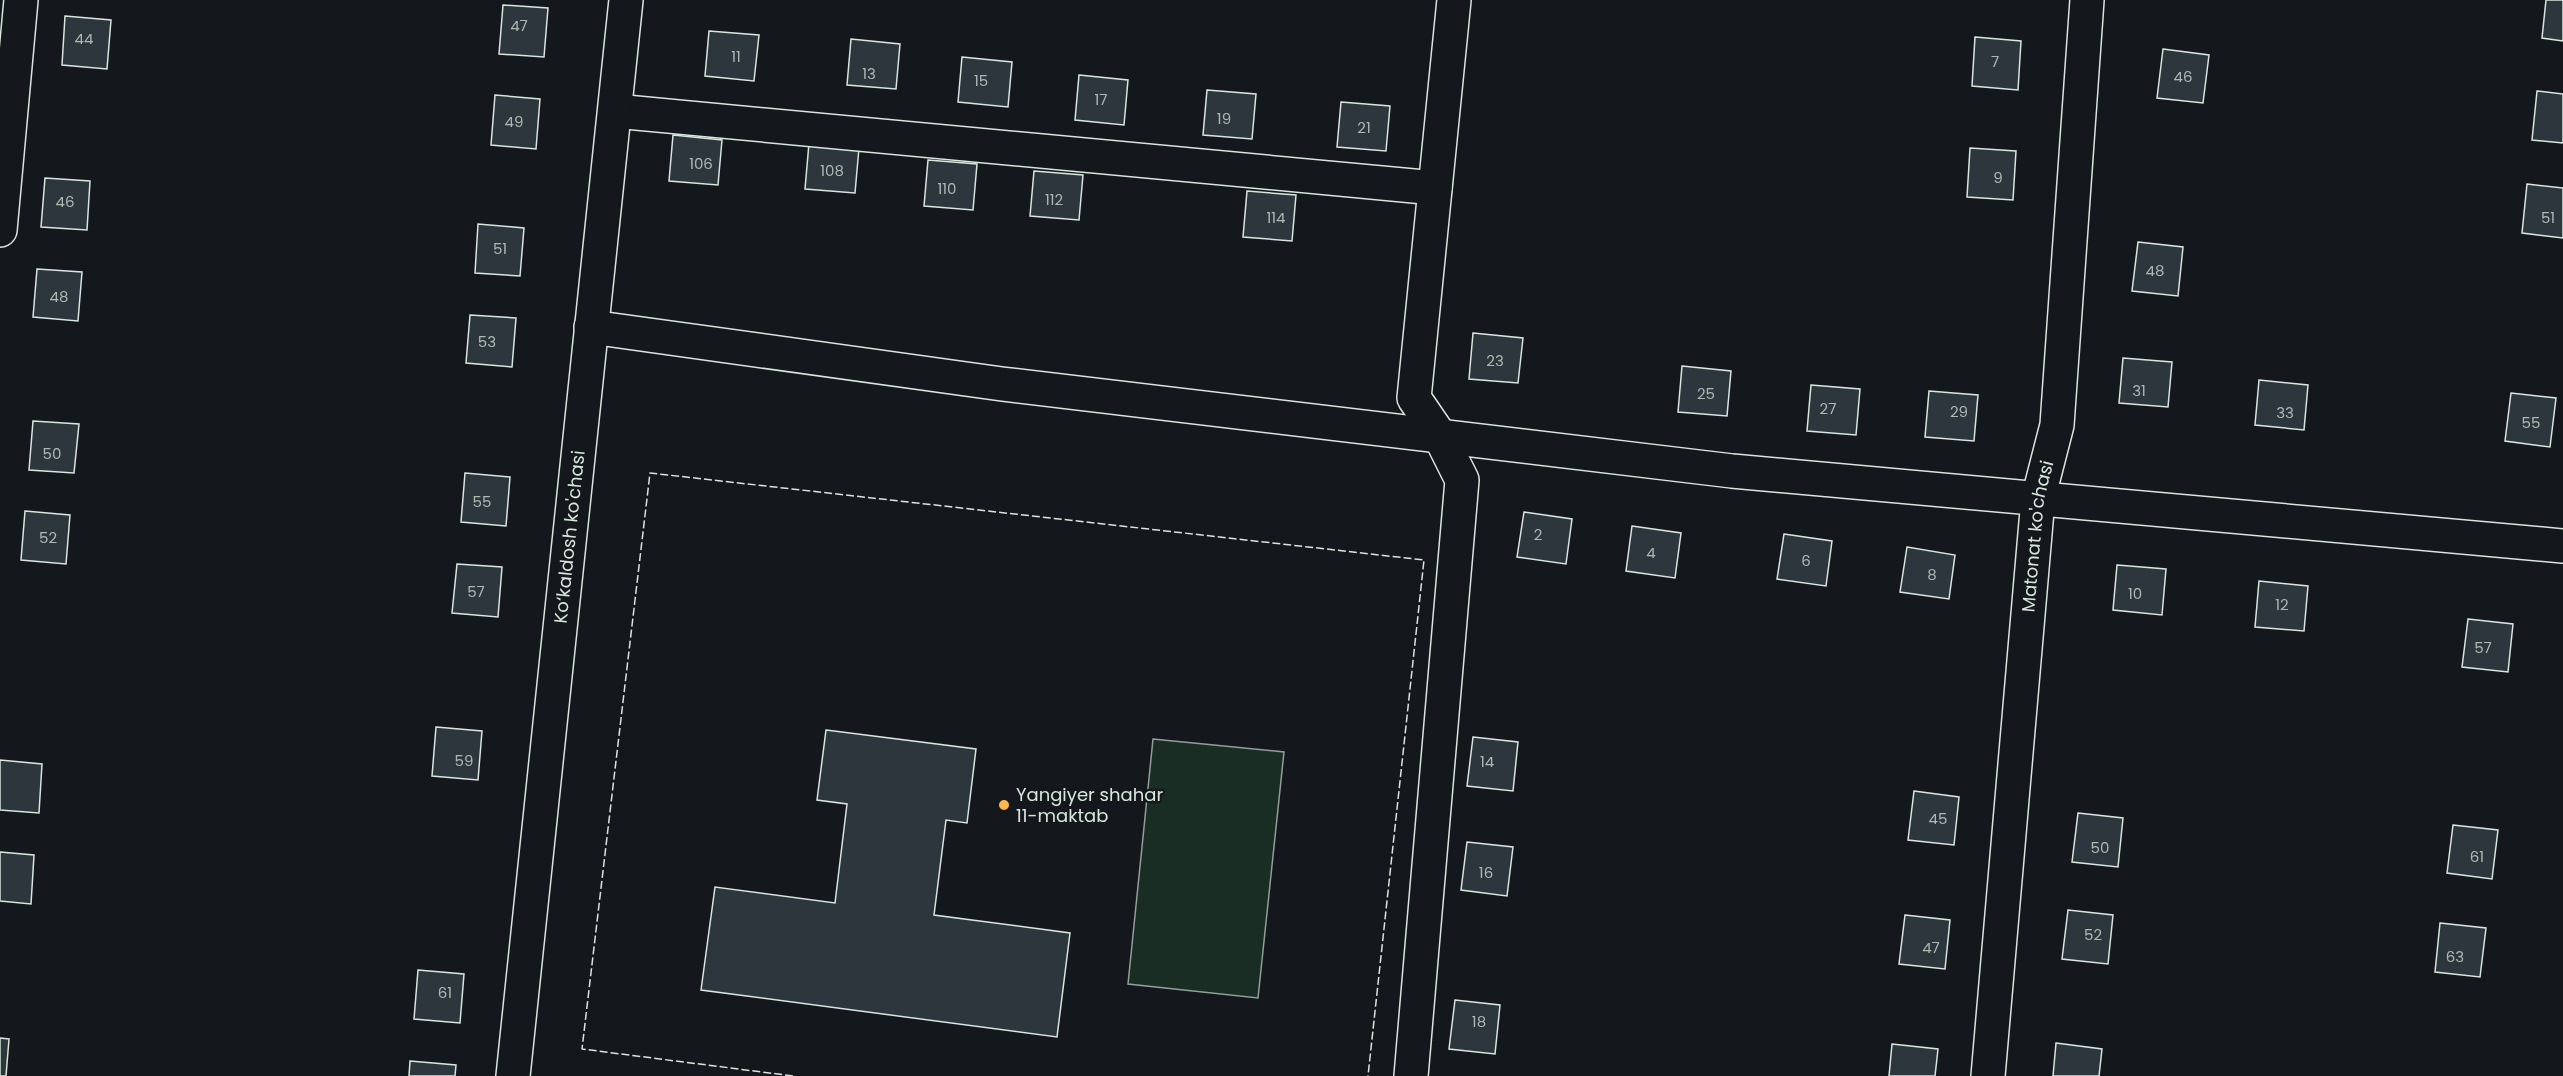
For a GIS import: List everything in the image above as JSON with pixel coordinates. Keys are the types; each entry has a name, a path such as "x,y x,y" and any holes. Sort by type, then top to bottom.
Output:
{"street":[{"path":"0,230 21,0"},
{"name":"Ko‘kaldosh ko'chasi","path":"513,1076 627,0"},
{"path":"1411,1076 1461,480 1440,436 1414,398 1454,0"},
{"name":"Matonat ko'chasi","path":"1988,1076 2038,499 2057,424 2088,0"},
{"path":"615,111 1435,188"},
{"path":"591,327 1002,384 1732,471 2563,546"}],"green space":[{"path":"1153,739 1284,752 1258,998 1128,984"}],"building":[{"path":"2546,0 2563,0 2563,41 2542,38"},
{"path":"503,5 548,8 544,57 499,54"},
{"path":"65,16 111,20 107,69 62,65"},
{"path":"709,31 759,35 754,81 705,76"},
{"path":"1975,37 2021,41 2018,90 1972,86"},
{"path":"851,39 900,44 896,89 847,85"},
{"path":"2163,49 2209,55 2203,103 2157,98"},
{"path":"962,57 1012,62 1008,107 958,102"},
{"path":"1079,75 1128,80 1124,125 1075,120"},
{"path":"1207,90 1256,94 1252,139 1203,135"},
{"path":"2537,91 2563,94 2563,143 2532,140"},
{"path":"495,95 540,99 536,149 491,145"},
{"path":"1341,102 1390,106 1386,151 1337,147"},
{"path":"673,135 722,140 718,185 669,181"},
{"path":"809,143 859,148 855,193 805,189"},
{"path":"1970,148 2016,151 2013,200 1967,197"},
{"path":"928,160 977,164 973,210 924,206"},
{"path":"1034,171 1083,175 1079,220 1030,216"},
{"path":"45,178 90,181 87,230 41,227"},
{"path":"2527,184 2563,188 2563,238 2522,233"},
{"path":"1247,191 1296,195 1292,241 1243,237"},
{"path":"478,224 524,228 520,276 475,273"},
{"path":"2138,242 2183,247 2178,296 2132,291"},
{"path":"37,269 82,272 78,321 33,317"},
{"path":"470,315 516,318 512,367 466,363"},
{"path":"1473,333 1523,338 1518,383 1469,379"},
{"path":"2123,358 2172,362 2168,407 2119,403"},
{"path":"1682,366 1731,371 1727,416 1678,412"},
{"path":"2259,380 2308,385 2304,430 2255,425"},
{"path":"1811,385 1860,389 1856,435 1807,431"},
{"path":"1929,391 1978,395 1974,441 1925,437"},
{"path":"2511,393 2556,398 2550,447 2505,441"},
{"path":"33,421 79,424 74,473 29,470"},
{"path":"465,473 510,477 506,526 461,522"},
{"path":"25,511 70,515 66,564 21,560"},
{"path":"1524,512 1572,519 1566,564 1517,557"},
{"path":"1632,526 1681,533 1675,578 1626,571"},
{"path":"1784,534 1832,541 1826,586 1777,579"},
{"path":"1907,547 1955,555 1949,599 1900,592"},
{"path":"457,564 502,567 498,617 452,613"},
{"path":"2117,565 2166,569 2162,615 2113,610"},
{"path":"2259,581 2308,586 2304,631 2255,627"},
{"path":"2468,619 2513,624 2508,672 2462,667"},
{"path":"436,727 482,731 478,780 432,776"},
{"path":"826,730 976,749 967,823 946,820 934,915 1070,933 1057,1037 701,990 715,887 835,903 847,804 817,800"},
{"path":"1473,737 1518,742 1513,791 1467,786"},
{"path":"0,760 42,764 39,813 0,810"},
{"path":"1914,791 1959,797 1954,845 1908,840"},
{"path":"2078,813 2123,818 2118,867 2072,862"},
{"path":"2453,825 2498,830 2492,879 2447,873"},
{"path":"1467,842 1513,847 1507,896 1461,890"},
{"path":"0,852 34,855 31,904 0,901"},
{"path":"2068,910 2113,915 2108,964 2062,959"},
{"path":"1905,915 1950,920 1945,969 1899,964"},
{"path":"2440,923 2486,928 2480,977 2435,972"},
{"path":"418,970 464,974 460,1023 414,1019"},
{"path":"1455,1000 1500,1005 1495,1054 1449,1049"},
{"path":"0,1038 9,1039 6,1076 0,1076"},
{"path":"2056,1043 2102,1049 2099,1076 2053,1076"},
{"path":"1892,1044 1938,1049 1935,1076 1889,1076"},
{"path":"410,1061 456,1065 455,1076 409,1076"}],"fence":[{"path":"793,1076 582,1049 650,473 1424,560 1368,1076"}],"place":[{"name":"Yangiyer shahar 11-maktab","path":"1004,805"}]}
